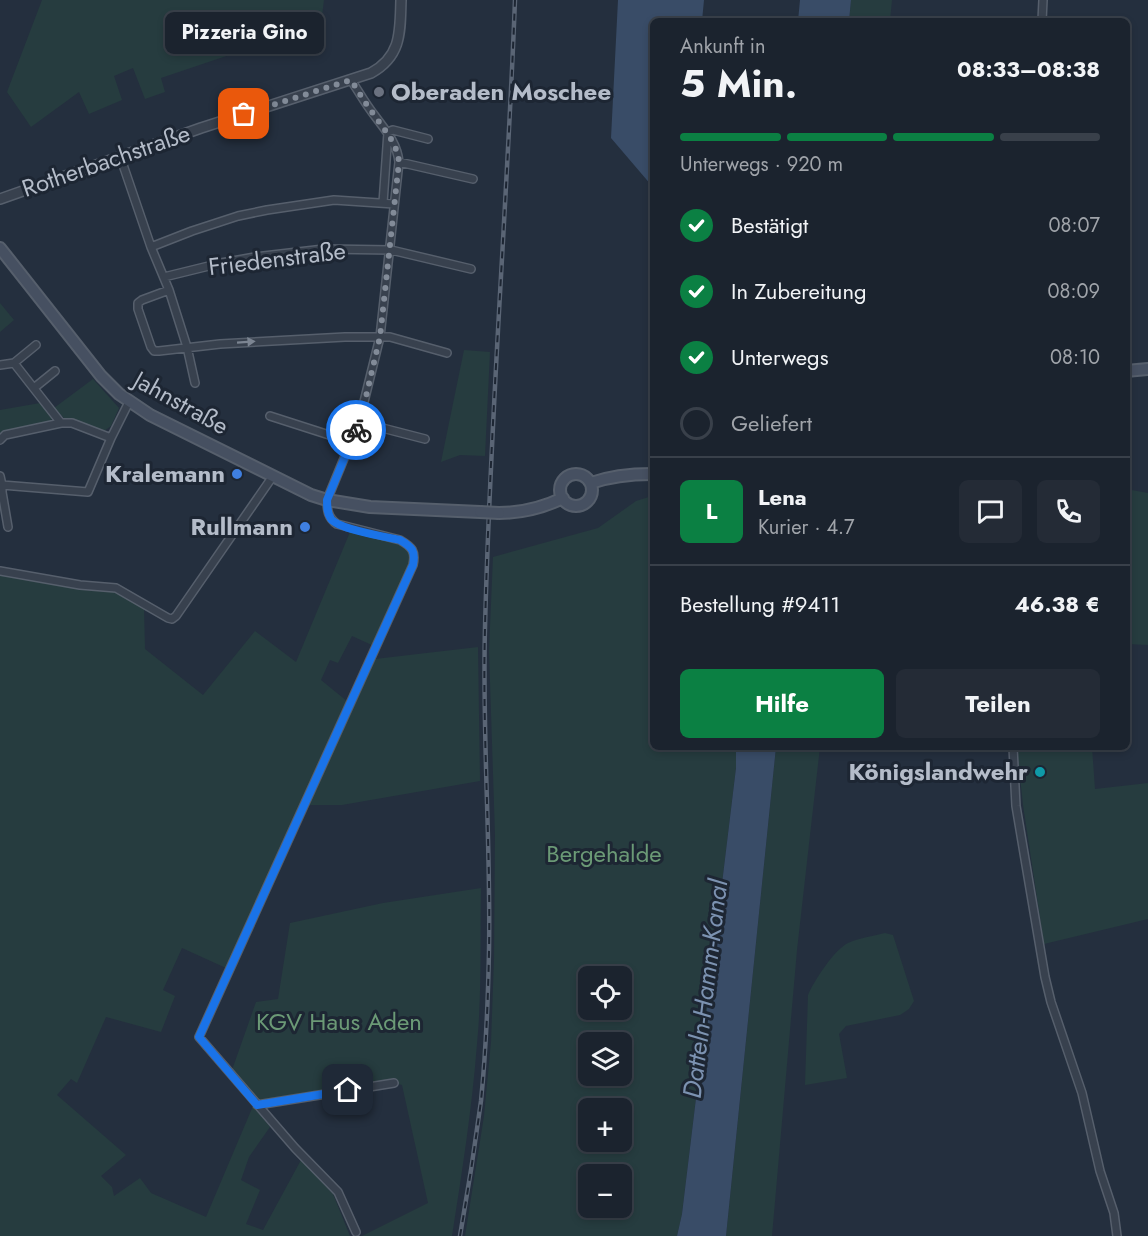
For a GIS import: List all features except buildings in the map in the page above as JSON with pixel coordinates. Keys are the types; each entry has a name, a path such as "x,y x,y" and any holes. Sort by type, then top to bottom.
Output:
{"main road":[{"name":"Jahnstraße","path":"0,248 110,387 150,415 311,495 370,507 500,513 532,511 563,498"},
{"path":"1130,371 1148,369"},
{"path":"591,483 615,476 650,474"},
{"path":"571,475 584,476 591,483 592,493 582,504 569,504 561,494 561,485 571,475"}],"street":[{"name":"Rotherbachstraße","path":"0,199 201,128 371,73 379,68 393,52 399,38 401,0"},
{"path":"1042,18 1043,0"},
{"path":"351,80 374,116 388,132 398,153 399,162 380,337 360,422 327,500 327,512 337,524 400,540 408,545 415,557 199,1037 295,1148 338,1192 356,1232"},
{"path":"388,132 393,130 428,139"},
{"path":"382,203 388,132"},
{"path":"120,156 151,247 169,290 187,347 195,383"},
{"path":"399,162 473,179"},
{"path":"151,247 238,216 267,210 334,200 394,204"},
{"name":"Friedenstraße","path":"164,277 221,263 324,249 391,250 471,269"},
{"path":"169,290 138,303 138,309 154,351 314,337 390,337 447,353"},
{"path":"0,365 14,363 36,345"},
{"path":"14,363 61,423"},
{"path":"34,388 55,371"},
{"path":"2,485 88,492 129,402"},
{"path":"270,416 351,442"},
{"path":"360,422 425,439"},
{"path":"0,440 5,435 61,423 72,423 111,438"},
{"path":"0,476 8,527"},
{"path":"0,571 80,585 116,588 172,619 273,476"},
{"path":"1013,750 1016,806 1045,977 1051,1002 1082,1093 1100,1171 1114,1213 1117,1236"},
{"path":"257,1105 394,1083"}],"green space":[{"path":"42,0 324,0 321,24 161,78 165,92 145,99 133,68 114,76 122,100 89,114 79,92 31,127 7,92"},
{"path":"851,0 892,0 890,18 849,18"},
{"path":"0,303 14,320 0,332"},
{"path":"464,350 490,352 485,456 460,455 441,462"},
{"path":"93,379 119,408 111,426 104,431 75,420 65,419 54,408"},
{"path":"40,403 53,417 48,423 0,435 0,410"},
{"path":"1130,490 1148,493 1148,645 1130,644"},
{"name":"Bergehalde","path":"650,497 650,750 736,750 736,768 682,1214 677,1236 465,1236 484,1116 491,1042 495,835 489,651 493,557 598,528 636,501"},
{"path":"350,532 402,545 409,552 410,562 374,646 352,636 338,663 330,660 321,680 348,702 226,968 182,948 163,990 175,996 161,1032 106,1017 77,1083 71,1079 57,1095 126,1155 101,1176 112,1187 114,1196 140,1178 151,1193 206,1217 253,1106 270,1127 249,1157 241,1180 260,1190 246,1224 263,1230 301,1160 333,1194 350,1236 0,1236 0,573 117,591 144,608 145,649 203,695 255,631 296,662"},
{"path":"478,647 480,781 342,805 309,805 375,659"},
{"path":"776,750 820,750 797,950 772,1236 726,1236"},
{"path":"1019,750 1092,750 1095,789 1148,783 1148,919 1044,944"},
{"name":"KGV Haus Aden","path":"481,888 479,1024 470,1116 452,1236 362,1236 428,1203 402,1085 387,1081 260,1102 232,1070 256,1002 278,999 290,923 383,903"},
{"path":"885,933 893,935 914,1001 909,1009 900,1015 846,1026 839,1034 847,1078 805,1085 808,995 811,989 825,966 848,943"}],"water":[{"path":"618,0 704,0 702,18 650,18 650,184 611,138"},
{"path":"800,0 851,0 849,18 798,18"},
{"path":"736,750 776,750 726,1236 677,1236 682,1214 736,768"}],"railway":[{"path":"460,1236 481,1101 487,1007 489,911 485,628 515,0"}],"way so far":[{"path":"244,114 351,80 374,116 388,132 398,153 391,250 380,337 375,364 356,430"}],"place":[{"name":"Oberaden Moschee","path":"379,92"},
{"name":"Pizzeria Gino","path":"244,114"},
{"name":"Kralemann","path":"237,474"},
{"name":"Rullmann","path":"305,527"},
{"name":"Königslandwehr","path":"1040,772"}],"route":[{"path":"348,1090 257,1105 199,1037 413,565 414,552 400,540 337,524 329,516 327,500 356,430"}],"water label":[{"name":"Datteln-Hamm-Kanal","path":"705,989"}]}
